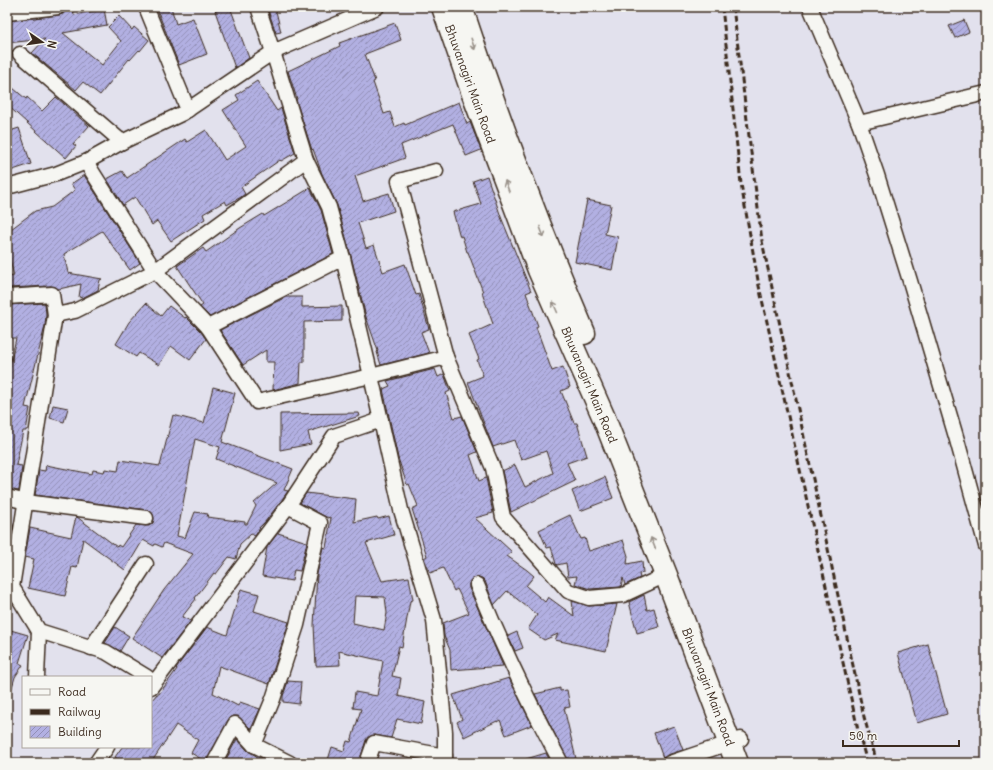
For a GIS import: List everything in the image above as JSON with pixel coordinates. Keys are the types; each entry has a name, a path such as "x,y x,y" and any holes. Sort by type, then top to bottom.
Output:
{"main road":[{"name":"Bhuvanagiri Main Road","path":"443,7 473,94 539,270 604,418 736,748 751,763"},
{"name":"Bhuvanagiri Main Road","path":"461,7 488,88 531,204 640,469 736,748"}],"street":[{"path":"7,13 58,7"},
{"path":"146,7 188,110"},
{"path":"258,7 306,160 329,207 343,258 401,510 434,620 445,732 445,759 374,743 367,763"},
{"path":"7,188 56,174 86,162 122,142 188,110 273,52 377,7"},
{"path":"810,7 859,123 910,281 957,440 986,546"},
{"path":"20,54 122,142"},
{"path":"859,123 986,93"},
{"path":"55,315 75,311 155,271 306,160"},
{"path":"86,162 155,271 208,327 257,402 446,357"},
{"path":"436,171 399,181 446,357 493,468 503,516 568,590 589,598 623,595 666,575"},
{"path":"208,327 343,258"},
{"path":"7,297 52,294 55,315 26,502 9,590 39,631 106,652 143,676"},
{"path":"152,680 288,506 334,436 381,420"},
{"path":"7,497 26,502 146,518"},
{"path":"254,745 273,699 297,625 320,523 288,506"},
{"path":"91,648 146,564"},
{"path":"477,585 499,639 561,763"},
{"path":"37,676 39,631"},
{"path":"214,763 235,724 254,745 290,763"},
{"path":"96,763 106,748"},
{"path":"670,763 736,748"}],"building":[{"path":"66,7 73,7 74,15 104,9 107,25 63,33 102,65 121,41 108,27 119,16 132,30 134,27 149,40 140,51 139,50 130,60 129,59 100,95 83,82 76,90 32,53 45,39 7,43 7,21 59,15 63,14"},
{"path":"156,7 171,7 176,24 193,18 207,54 179,65"},
{"path":"230,7 249,58 235,68 215,11"},
{"path":"267,7 275,7 281,32 276,33"},
{"path":"964,20 969,32 955,38 949,26"},
{"path":"395,23 401,40 365,54 375,81 373,82 384,114 390,112 395,127 404,123 405,125 459,102 467,124 470,122 481,150 466,156 453,124 401,145 405,158 355,176 363,201 389,193 394,211 358,223 366,248 374,245 383,272 405,264 416,295 419,294 429,329 421,332 429,353 381,365 378,351 366,317 337,205 322,174 313,149 312,150 288,71 340,46 339,43"},
{"path":"257,81 277,111 281,108 295,153 281,161 280,160 241,187 245,194 241,197 227,205 225,201 203,214 205,219 171,241 157,221 152,225 135,197 123,205 107,179 122,171 127,178 185,139 187,142 206,130 225,160 246,146 223,110 239,100 236,95"},
{"path":"7,83 26,99 27,97 42,111 56,97 89,126 73,144 76,146 66,158 7,105"},
{"path":"19,128 31,164 7,172 7,132"},
{"path":"84,175 140,263 130,270 102,231 64,254 68,273 102,279 100,280 98,290 82,298 79,297 81,284 59,289 51,286 7,288 7,277 14,276 7,248 7,232 35,211 52,207 75,190 71,184"},
{"path":"487,176 501,217 531,291 526,293 538,326 536,327 552,371 563,367 570,387 561,391 574,423 577,423 587,456 567,463 575,481 511,512 502,471 515,465 525,487 553,473 546,451 521,460 514,440 493,447 468,382 483,376 477,360 479,359 469,335 493,324 482,293 483,292 462,236 460,237 453,212 481,204 473,181"},
{"path":"310,188 321,210 333,254 210,317 200,307 203,305 177,266 203,248 206,252 240,228 263,214 264,216"},
{"path":"587,200 611,205 605,234 618,237 612,270 575,262"},
{"path":"286,297 302,297 302,307 342,306 342,321 304,322 304,362 301,362 300,383 273,390 274,362 266,362 266,350 243,365 220,330"},
{"path":"45,303 45,326 25,407 30,408 26,431 23,431 16,465 22,466 19,491 7,489 7,370 9,370 16,338 7,338 7,305"},
{"path":"146,303 161,316 169,306 185,318 186,317 201,332 206,339 190,360 171,346 159,365 139,353 136,357 116,344 129,322"},
{"path":"435,369 438,377 444,374 450,391 446,393 454,418 462,416 477,452 470,455 479,481 486,478 493,513 475,518 512,552 507,556 534,576 526,586 545,602 548,597 574,616 572,601 589,606 617,604 606,651 555,640 558,634 544,640 528,629 537,615 507,591 494,605 485,581 478,577 471,580 469,588 503,666 451,670 450,650 444,636 443,623 469,613 457,589 454,591 443,568 430,573 424,558 427,556 412,509 418,506 409,484 407,485 398,458 383,389 390,386 387,381"},
{"path":"213,387 235,393 222,442 293,469 284,490 288,491 259,528 255,536 251,534 240,544 236,559 229,557 216,574 214,573 195,598 196,599 182,617 191,621 162,658 132,638 164,590 193,554 164,543 162,547 155,544 154,546 143,540 125,570 83,539 77,568 72,567 65,596 28,588 34,559 25,557 30,528 71,537 77,517 117,547 118,545 121,547 136,525 149,526 153,523 154,519 151,512 147,510 35,495 39,470 45,471 46,465 92,474 93,470 104,472 105,469 118,471 120,460 160,466 173,415 204,423","holes":["195,439 220,447 216,459 277,483 254,503 256,506 247,524 245,524 245,522 207,517 208,514 195,512 185,538 177,536"]},
{"path":"53,405 68,408 64,422 50,418"},
{"path":"359,413 360,416 308,432 311,444 280,450 280,414"},
{"path":"605,477 613,498 580,511 572,491"},
{"path":"306,493 356,499 354,522 389,516 394,535 366,543 382,581 409,577 413,600 410,601 402,647 399,646 392,676 401,678 398,696 425,702 421,724 397,719 391,738 375,735 368,737 359,763 327,763 332,747 344,751 347,741 351,742 361,709 353,708 355,692 377,696 383,661 339,651 340,665 316,666 314,625 317,574 323,547 326,548 331,518 326,517 300,503","holes":["355,596 385,597 387,613 384,630 353,623"]},
{"path":"570,515 581,539 585,538 589,551 623,540 628,556 627,564 642,561 643,573 639,574 640,578 625,585 623,578 621,587 590,589 575,584 577,576 568,577 566,563 556,564 551,547 547,548 539,530"},
{"path":"7,524 13,525 9,554 7,554"},
{"path":"278,533 307,542 300,571 294,570 292,581 262,576 267,547"},
{"path":"241,589 259,594 254,611 289,622 269,684 219,666 213,693 238,706 240,702 260,709 251,729 238,716 230,717 206,762 191,753 198,740 176,725 151,763 123,763 115,757 121,748 152,748 152,700 157,694 159,694 177,669 176,668 207,627 227,635"},
{"path":"644,595 647,610 654,608 659,627 637,633 629,602"},
{"path":"115,627 129,636 120,651 105,643"},
{"path":"7,629 28,635 19,663 23,665 15,677 10,694 7,693"},
{"path":"517,632 523,648 515,651 508,636"},
{"path":"928,644 947,714 917,723 898,653"},
{"path":"509,678 532,725 506,735 500,720 464,737 457,722 462,719 453,695"},
{"path":"288,681 301,682 299,704 283,702 283,696"},
{"path":"560,688 560,691 567,690 570,707 564,708 577,763 569,763 535,694"},
{"path":"674,726 683,750 667,755 663,758 654,733"},
{"path":"237,739 248,751 268,763 224,763"},
{"path":"546,753 551,763 526,763 526,759"}],"railway":[{"path":"722,7 741,184 759,286 858,730 867,763"},
{"path":"733,7 762,241 864,717 877,763"}]}
